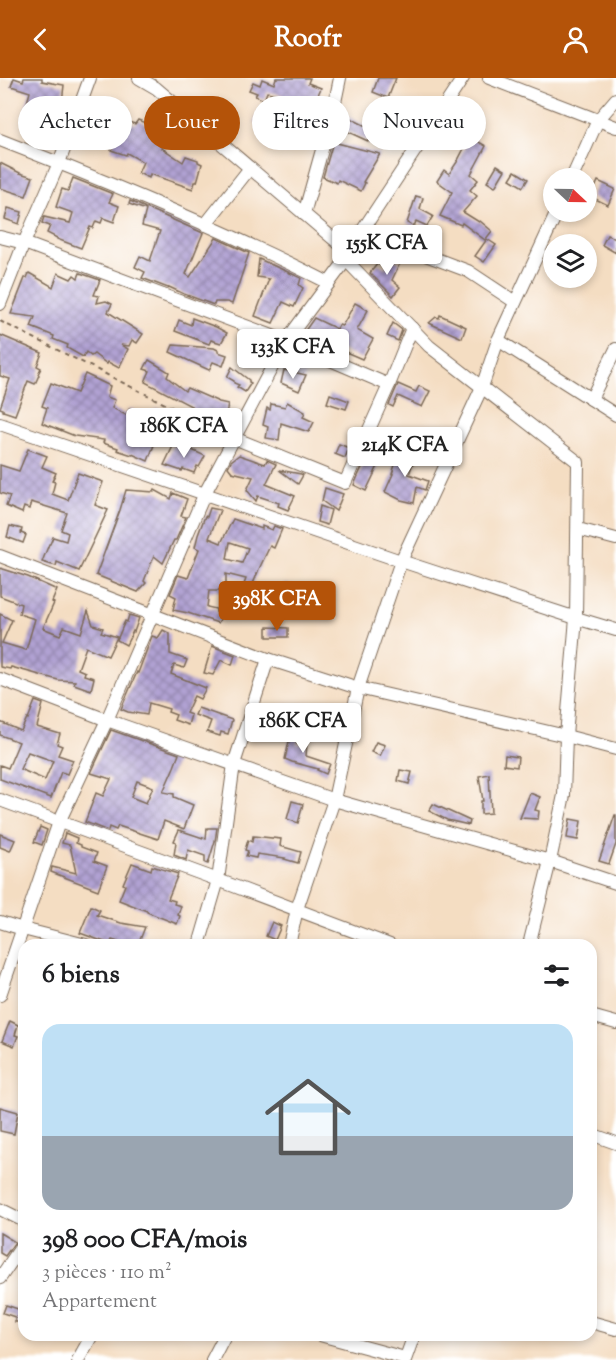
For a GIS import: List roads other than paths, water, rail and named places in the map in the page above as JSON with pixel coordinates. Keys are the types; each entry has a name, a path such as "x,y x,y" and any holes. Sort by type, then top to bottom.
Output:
{"street":[{"path":"0,304 59,163 90,78"},
{"path":"139,78 156,88 304,214 348,256 429,346 579,462 576,618 566,736 564,795 530,939"},
{"path":"304,214 340,78"},
{"path":"19,939 59,822 107,720 204,493 286,341 348,256 362,231 463,78"},
{"path":"489,78 616,127"},
{"path":"576,168 597,120 616,99"},
{"path":"0,140 267,251 329,283"},
{"path":"205,225 250,168"},
{"path":"290,939 297,909 334,800 358,688 401,561 482,387 498,340 552,222"},
{"path":"362,231 468,271 515,302"},
{"path":"0,237 24,243 286,341 389,385"},
{"path":"234,438 345,483 412,328"},
{"path":"498,340 616,415"},
{"path":"591,399 616,349"},
{"path":"0,424 401,561 616,630"},
{"path":"578,529 616,539"},
{"path":"0,556 268,659 358,688 616,749"},
{"path":"202,939 218,880 234,764 268,659"},
{"path":"0,679 107,720 334,800 550,861 616,883"},
{"path":"0,800 374,939"},
{"path":"0,922 62,939"},
{"path":"0,995 18,941"},
{"path":"597,1018 616,1023"},
{"path":"597,1136 616,1143"},
{"path":"0,1209 18,1218"},
{"path":"0,1278 18,1252"},
{"path":"597,1324 616,1329"},
{"path":"78,1360 89,1341"},
{"path":"212,1360 222,1341"},
{"path":"341,1341 405,1359 412,1341"}]}
